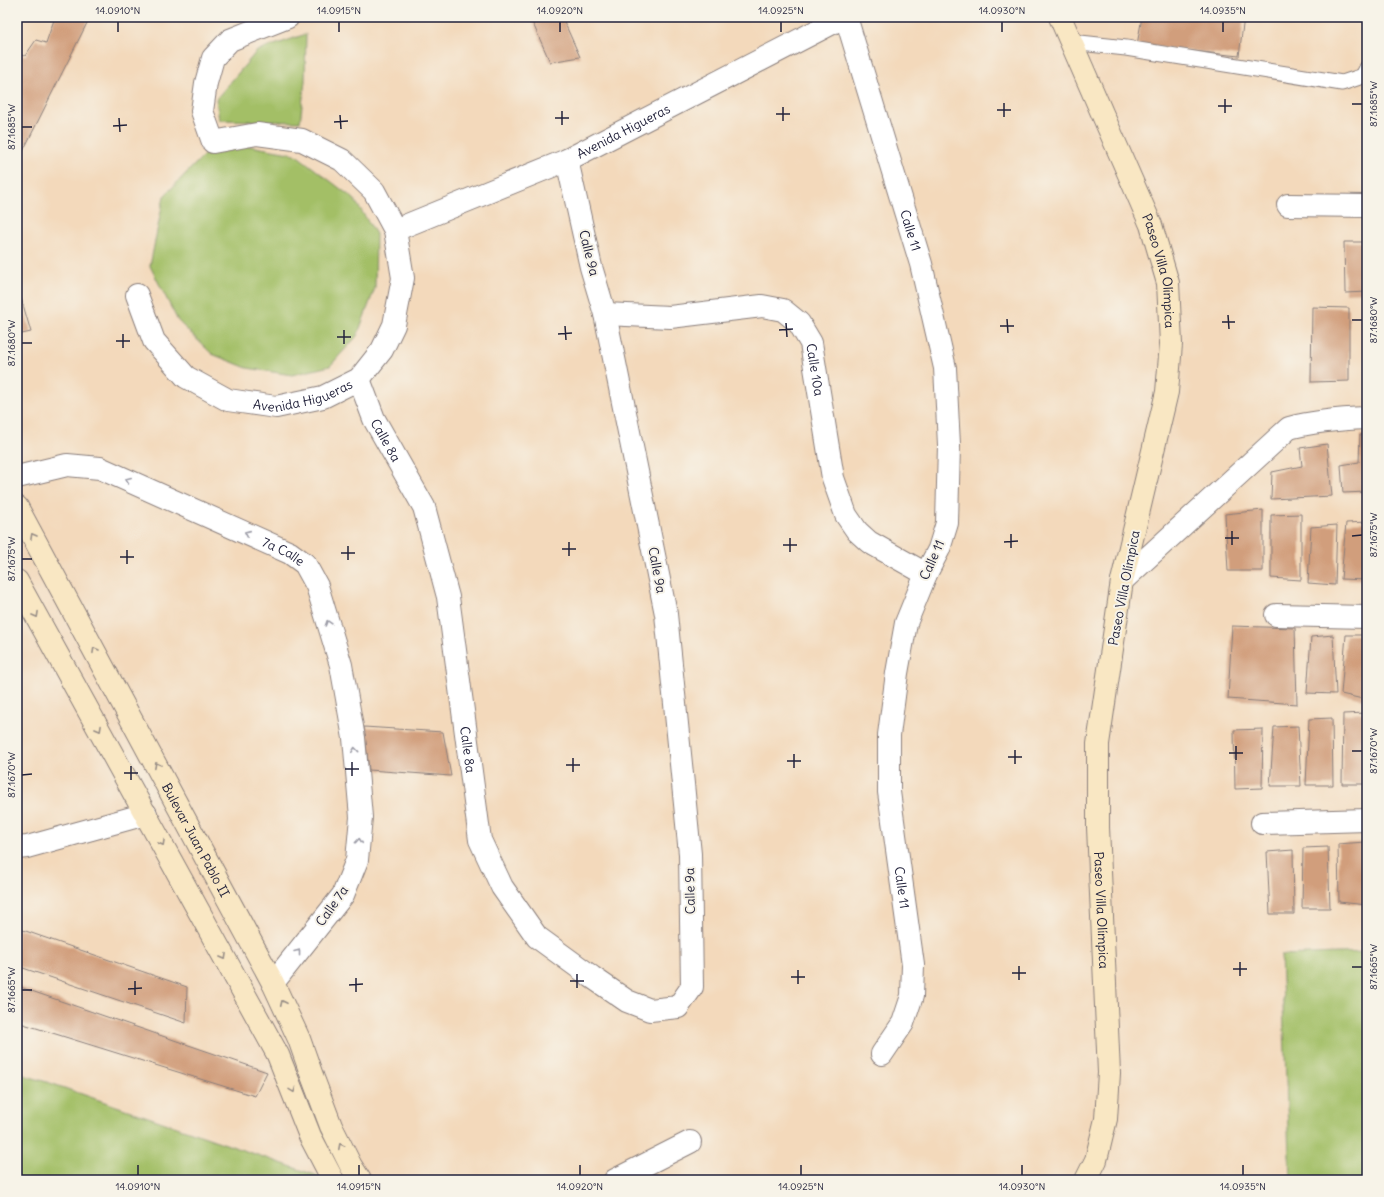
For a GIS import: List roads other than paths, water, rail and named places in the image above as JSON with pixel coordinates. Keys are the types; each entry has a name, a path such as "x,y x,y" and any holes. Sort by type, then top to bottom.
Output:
{"main road":[{"name":"Paseo Villa Olímpica","path":"1060,17 1151,225 1168,283 1171,344 1167,392 1122,581 1098,744 1098,827 1109,1073 1106,1120 1096,1160 1086,1180"},
{"name":"Bulevar Juan Pablo II","path":"17,507 273,982 299,1039 331,1126 351,1166 360,1180"},
{"path":"17,581 278,1054 310,1136 333,1180"}],"street":[{"name":"Avenida Higueras","path":"137,295 154,341 186,377 228,400 276,407 323,397 359,379 382,350 394,325 403,278 395,230 374,190 342,160 302,140 257,134 213,142 202,111 206,82 214,58 230,40 288,17"},
{"name":"Avenida Higueras","path":"395,230 567,160 845,17"},
{"name":"Calle 11","path":"845,17 921,264 944,368 949,445 947,523 939,549 926,574 906,623 897,672 889,735 889,792 912,965 912,996 903,1023 882,1054"},
{"name":"Calle 9a","path":"567,160 591,267 605,314 666,614 690,854 692,987"},
{"path":"1288,205 1367,206"},
{"name":"Calle 10a","path":"605,314 670,317 762,306 783,310 799,323 811,343 833,478 846,515 857,531 869,542 926,574"},
{"name":"Calle 8a","path":"359,379 374,419 424,507 448,597 480,840 502,887 537,937 628,1001 650,1010 678,1007 692,987"},
{"path":"1122,581 1289,428 1309,423 1338,419 1367,418"},
{"name":"7a Calle","path":"17,477 67,465 100,468 290,553 305,564 317,586 341,664 354,738 361,817"},
{"path":"1276,615 1367,617"},
{"path":"17,848 27,847 146,814"},
{"name":"Calle 7a","path":"273,982 343,895 358,860 361,817"},
{"path":"1262,823 1367,820"},
{"path":"615,1180 690,1142"}],"lane":[{"path":"1071,42 1126,48 1342,83 1363,76 1367,68"}]}
